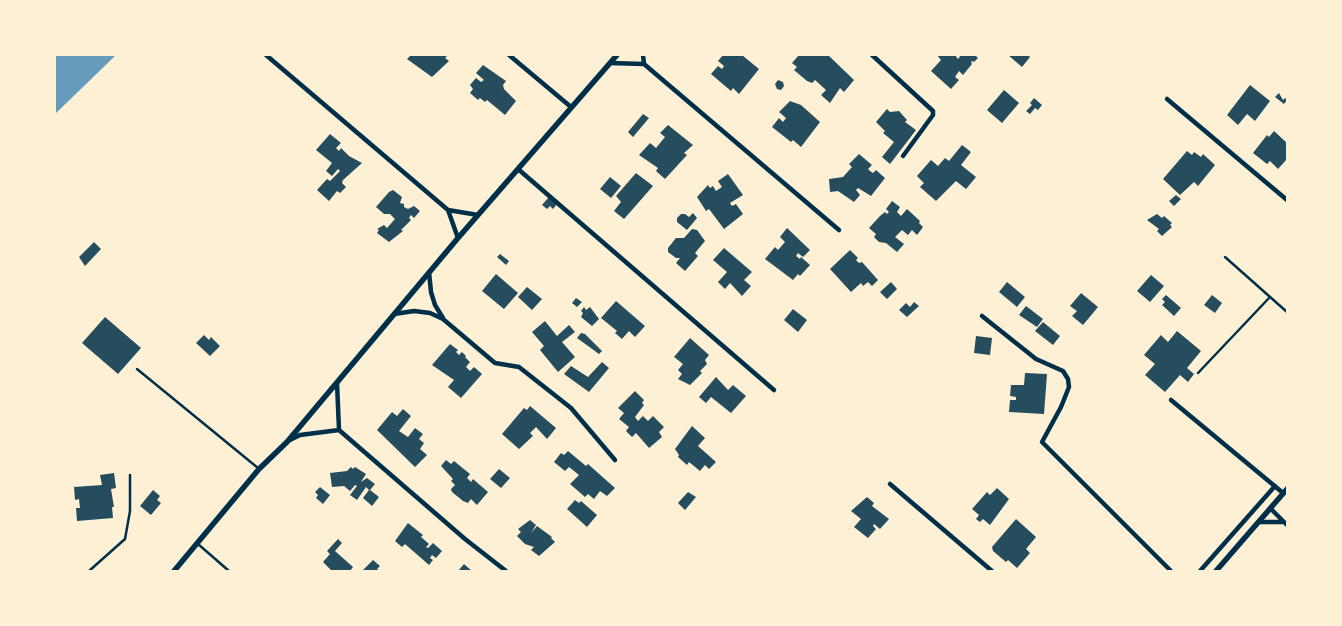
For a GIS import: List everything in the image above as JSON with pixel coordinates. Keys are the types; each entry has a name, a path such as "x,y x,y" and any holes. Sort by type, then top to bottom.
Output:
{"street":[{"path":"266,55 448,210 458,238"},
{"path":"509,55 571,107"},
{"path":"174,571 259,469 287,442 429,272 617,55"},
{"path":"643,55 644,64"},
{"path":"872,55 934,111 903,156"},
{"path":"610,64 644,64 839,230"},
{"path":"1167,99 1287,200"},
{"path":"518,169 774,390"},
{"path":"448,210 478,215"},
{"path":"429,272 435,306 443,319"},
{"path":"394,314 414,311 430,312 443,319 495,363 519,367 571,408 614,460"},
{"path":"982,316 1036,359 1063,371 1068,379 1069,388 1062,407 1042,442 1171,571"},
{"path":"337,384 339,430 465,540 506,571"},
{"path":"1172,400 1275,486 1285,491 1216,571"},
{"path":"287,442 300,436 339,430"},
{"path":"890,484 992,571"},
{"path":"1200,571 1275,486"},
{"path":"1270,508 1285,524"},
{"path":"1258,522 1285,524"}],"lane":[{"path":"1225,257 1287,312"},
{"path":"1198,373 1270,297"},
{"path":"137,369 259,469"},
{"path":"89,571 125,540 130,511 130,475"},
{"path":"198,543 229,571"}],"water":[{"path":"55,55 116,55 55,114"}],"building":[{"path":"411,55 448,55 445,58 449,61 432,77 407,59"},
{"path":"723,55 742,55 759,69 739,94 733,88 731,91 711,74 718,66 722,69 724,66 718,61"},
{"path":"799,55 828,55 854,80 844,92 840,88 830,103 821,95 826,90 815,80 812,83 807,81 794,70 797,67 792,63"},
{"path":"937,55 955,55 958,59 960,57 958,55 975,55 978,58 971,62 972,64 963,75 959,71 955,77 959,80 951,89 931,71 941,60"},
{"path":"1008,55 1028,55 1030,57 1022,67"},
{"path":"483,65 506,81 503,85 504,89 516,101 505,115 487,100 485,102 480,98 478,100 470,93 473,89 470,85 476,78 481,82 484,80 476,73"},
{"path":"778,80 783,82 784,86 781,90 777,89 775,84"},
{"path":"1250,85 1270,101 1255,121 1247,114 1238,125 1227,115"},
{"path":"1004,90 1019,103 1002,123 987,110"},
{"path":"1279,93 1283,100 1285,98 1287,100 1284,104 1275,97"},
{"path":"1034,98 1042,105 1038,110 1035,108 1030,114 1026,111 1032,105 1030,103"},
{"path":"790,101 801,105 820,122 801,147 793,140 791,142 772,127 779,118 783,122 786,118 779,112"},
{"path":"887,109 890,112 899,111 907,120 905,122 916,130 890,164 882,157 894,142 883,133 885,131 876,122"},
{"path":"643,114 649,118 633,137 628,132"},
{"path":"668,125 693,145 684,153 687,155 665,179 656,171 658,168 639,155 650,143 656,148 665,137 660,133"},
{"path":"1274,131 1287,143 1287,159 1278,169 1270,161 1267,164 1253,153 1267,135 1269,137"},
{"path":"330,134 341,143 336,148 339,151 341,148 349,156 362,163 343,180 342,183 346,187 340,193 337,191 329,201 317,190 327,179 330,181 340,171 338,169 332,176 326,171 332,163 316,150"},
{"path":"962,145 971,152 961,165 976,177 966,189 956,181 936,201 920,187 924,183 917,176 931,160 938,166 945,158 949,161"},
{"path":"1187,151 1192,155 1194,152 1201,157 1203,154 1215,165 1198,186 1194,182 1180,195 1163,179"},
{"path":"859,154 872,165 868,169 870,171 873,173 876,170 885,178 871,196 858,188 856,190 860,195 854,202 838,191 830,192 829,179 843,177 852,167 849,164"},
{"path":"636,173 653,186 624,219 614,211 621,202 616,196"},
{"path":"728,174 743,195 730,203 732,206 736,204 743,214 724,229 709,209 706,211 697,197 708,185 710,188 713,186 716,191 722,187 718,181"},
{"path":"610,177 621,186 611,198 600,189"},
{"path":"393,190 402,197 400,203 404,204 404,207 408,209 414,206 420,211 414,218 411,215 409,218 411,220 401,230 403,231 389,242 377,233 379,230 377,229 384,225 387,228 395,219 390,214 384,214 376,207"},
{"path":"1176,195 1181,199 1174,206 1169,201"},
{"path":"549,197 557,204 553,209 550,206 547,209 542,205"},
{"path":"892,201 900,207 897,212 901,216 907,209 920,221 919,223 923,227 917,235 912,230 908,235 902,230 895,237 904,244 897,252 886,243 879,242 874,237 876,234 869,228 885,212 887,214 889,212 886,209"},
{"path":"693,213 697,218 687,230 677,222 677,218 681,214 689,217"},
{"path":"1157,214 1162,218 1164,216 1172,223 1170,225 1172,227 1162,236 1157,231 1159,229 1147,220"},
{"path":"787,228 810,250 803,257 798,253 796,256 800,259 801,257 810,265 800,276 798,274 793,280 765,259 775,247 778,250 785,242 780,237"},
{"path":"692,229 697,230 705,241 695,253 698,256 685,271 676,263 680,258 676,258 668,252 668,248 676,238 684,238"},
{"path":"94,242 101,249 85,266 79,257"},
{"path":"724,248 752,272 744,280 751,286 742,296 730,283 725,289 718,282 727,272 713,260"},
{"path":"850,250 858,258 856,260 859,263 862,262 878,280 872,286 868,282 863,286 861,283 851,292 830,269"},
{"path":"500,254 509,261 506,265 497,257"},
{"path":"496,274 518,293 504,309 482,291"},
{"path":"1151,275 1164,286 1150,302 1137,291"},
{"path":"891,282 897,289 887,299 880,292"},
{"path":"1007,282 1025,297 1017,307 999,292"},
{"path":"527,287 542,299 532,310 518,297"},
{"path":"1081,293 1098,307 1083,325 1072,316 1077,311 1070,306"},
{"path":"1166,295 1181,308 1174,316 1162,305 1165,302 1162,299"},
{"path":"1212,295 1222,303 1215,313 1204,305"},
{"path":"576,298 582,302 577,307 572,303"},
{"path":"616,301 645,326 635,337 629,331 622,339 615,333 617,331 601,318"},
{"path":"914,302 919,306 907,317 899,310 906,303 910,307"},
{"path":"1026,306 1043,319 1037,327 1019,315"},
{"path":"584,307 586,310 590,307 599,319 592,326 581,317 583,313 581,311"},
{"path":"793,309 807,320 798,332 784,320"},
{"path":"105,317 141,348 118,374 82,343"},
{"path":"545,321 557,336 569,325 575,332 562,342 575,357 558,372 540,350 544,346 532,332"},
{"path":"1043,322 1060,336 1053,345 1035,331"},
{"path":"1177,331 1201,351 1187,368 1194,374 1188,382 1180,375 1165,392 1145,375 1155,364 1144,355 1161,335 1168,342"},
{"path":"581,333 585,334 602,351 599,354 577,338"},
{"path":"204,335 209,340 211,337 220,346 210,356 196,343"},
{"path":"976,336 992,338 990,355 974,353"},
{"path":"690,338 709,355 705,360 707,364 700,371 702,373 690,385 678,379 682,374 678,370 683,364 674,357"},
{"path":"450,344 458,350 456,352 459,355 462,352 466,356 470,362 466,367 470,371 474,367 482,374 461,398 448,387 454,380 432,365"},
{"path":"602,362 609,368 589,392 564,374 571,366 588,377"},
{"path":"1025,373 1047,374 1044,414 1009,412 1010,400 1016,400 1016,397 1010,396 1011,385 1024,385"},
{"path":"716,377 728,390 733,385 746,396 731,413 711,397 706,403 699,397"},
{"path":"635,391 644,400 642,403 644,405 635,417 638,421 643,416 648,421 653,416 664,427 659,432 662,437 649,448 636,433 632,437 626,431 629,427 619,419 624,413 618,408"},
{"path":"530,406 556,428 547,439 536,427 530,433 533,436 519,449 502,434 524,408 527,410"},
{"path":"403,409 411,416 399,431 408,437 415,428 423,434 419,439 424,443 420,449 427,455 415,467 377,430 392,412 397,416"},
{"path":"692,426 705,438 698,446 716,462 709,469 705,465 700,471 689,462 687,465 678,457 679,455 675,449"},
{"path":"568,451 586,466 588,464 615,488 607,496 600,491 594,499 588,494 585,497 570,484 579,475 569,467 565,471 554,462 561,453 564,455"},
{"path":"446,460 451,464 454,461 470,474 467,478 471,482 473,479 488,492 477,505 471,499 468,503 463,501 452,492 451,489 455,485 451,481 453,479 441,466"},
{"path":"351,467 353,469 355,467 366,474 361,482 367,478 375,484 370,490 379,497 372,506 363,498 369,490 366,487 357,500 350,495 357,486 355,485 350,491 344,486 332,487 330,473 347,471"},
{"path":"499,469 510,478 501,488 490,479"},
{"path":"114,473 116,488 111,489 114,507 112,507 113,518 77,521 76,508 80,508 79,499 75,500 74,487 102,485 100,475"},
{"path":"320,487 330,495 323,504 316,498 318,495 315,492"},
{"path":"997,488 1009,499 990,525 983,519 980,522 976,519 979,515 972,509 987,492 990,495"},
{"path":"153,490 160,496 157,500 161,503 151,515 140,506"},
{"path":"688,492 696,497 685,510 678,503"},
{"path":"867,497 874,503 872,506 889,519 880,529 874,524 873,526 876,529 868,538 854,527 861,519 851,511"},
{"path":"575,500 579,503 581,501 597,515 587,527 567,509"},
{"path":"1016,519 1036,537 1026,549 1030,553 1017,568 1008,560 1006,562 993,551 992,547"},
{"path":"530,520 536,525 531,533 537,526 552,537 555,542 539,556 531,550 534,547 525,544 517,536 521,532 518,529"},
{"path":"408,523 423,535 421,537 429,544 426,547 428,548 433,543 442,551 436,558 432,555 430,558 433,560 429,565 405,544 402,547 395,541"},
{"path":"338,539 342,543 335,551 353,567 350,571 332,571 323,562 330,554 327,551"},
{"path":"373,560 380,566 377,569 380,571 362,571"},
{"path":"464,564 472,571 458,571"}]}
